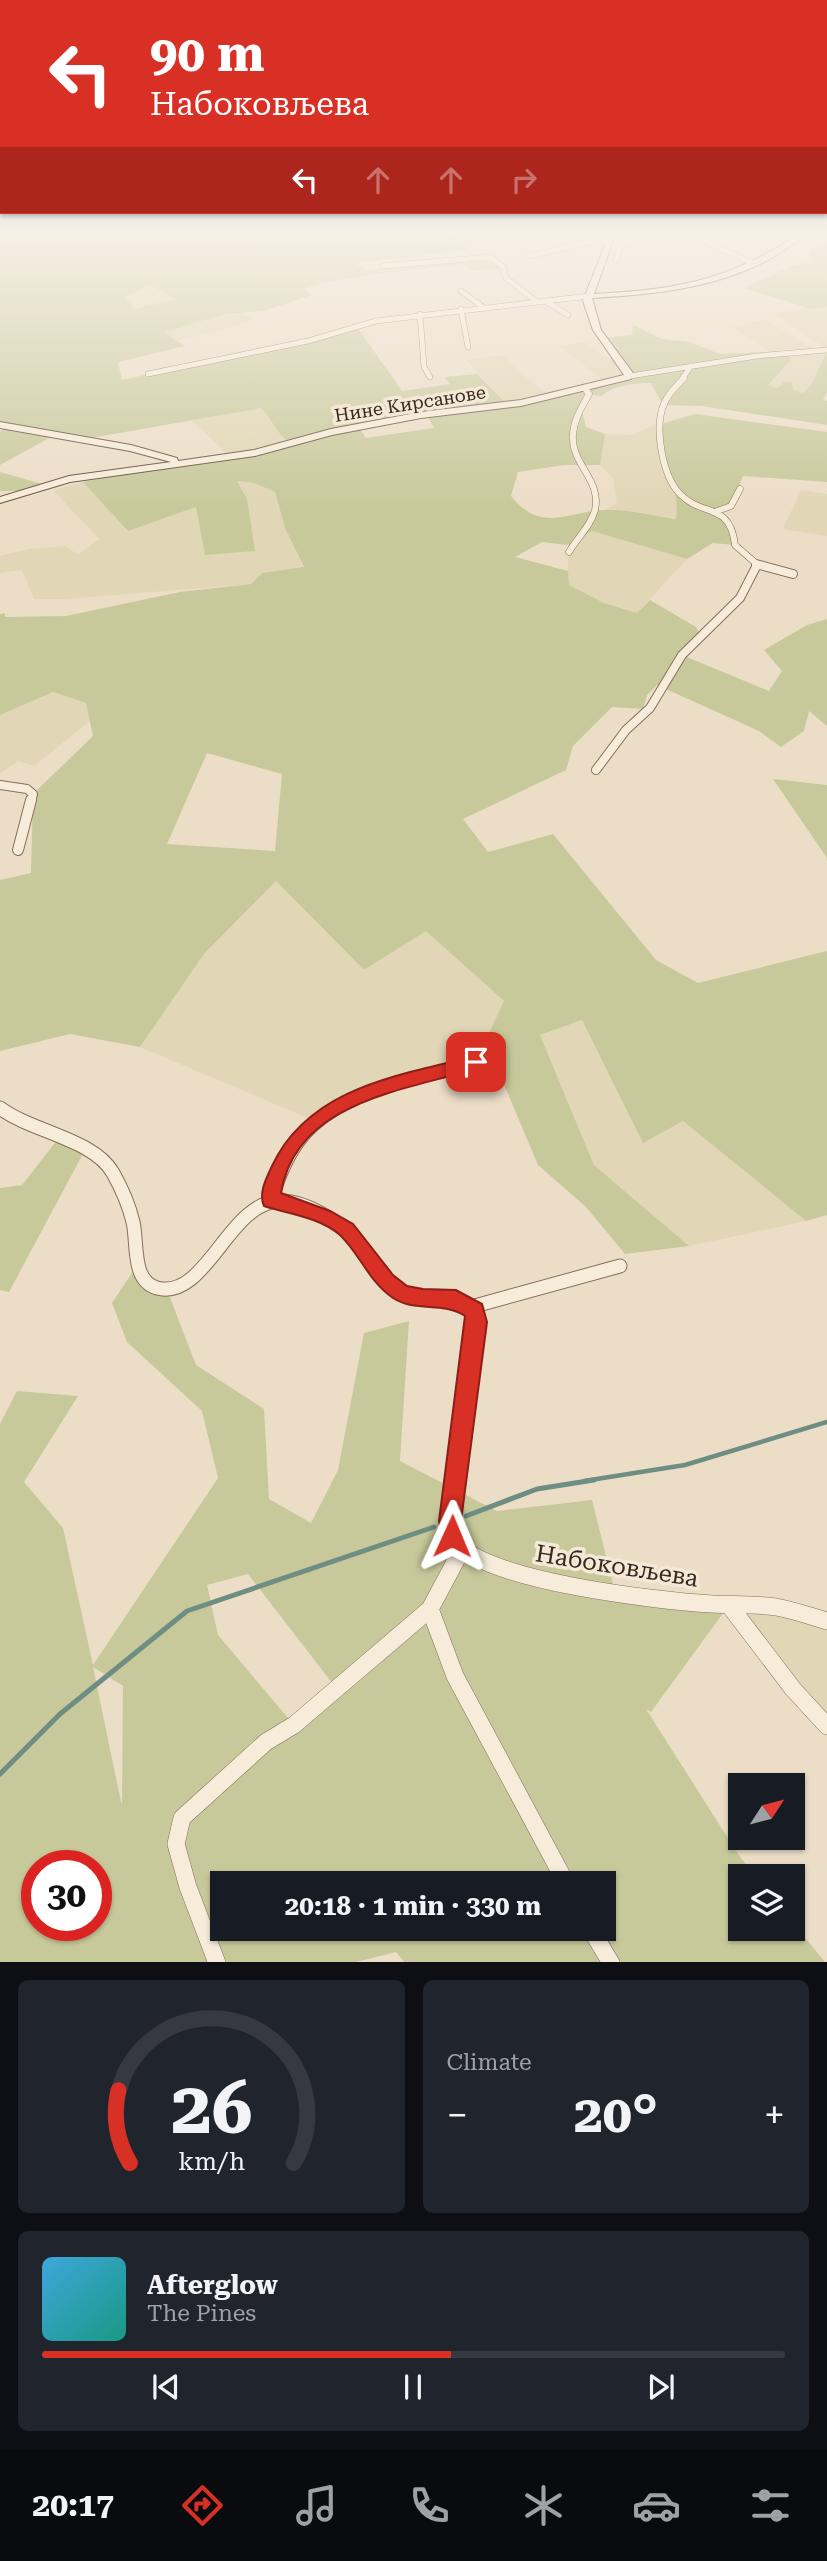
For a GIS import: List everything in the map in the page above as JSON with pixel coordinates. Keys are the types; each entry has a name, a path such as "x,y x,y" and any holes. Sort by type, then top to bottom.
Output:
{"street":[{"path":"148,374 319,338 367,324"},
{"path":"421,324 424,367 430,377"},
{"path":"464,324 468,347"},
{"path":"593,324 630,376"},
{"name":"Нине Кирсанове","path":"0,500 69,479 255,453 307,438 404,418 508,405 630,376 774,354 827,350"},
{"path":"691,366 663,404 660,437 678,493 687,500 718,511 735,528 735,545 757,565 793,574"},
{"path":"569,552 596,509 593,480 579,463 571,440 573,426 589,394 585,388"},
{"path":"0,425 194,461"},
{"path":"718,511 731,506 740,489"},
{"path":"596,770 626,730 650,708 681,655 740,598 757,565"},
{"path":"0,785 27,789 33,794 18,850"},
{"path":"271,1200 274,1182 296,1140 315,1121 338,1105 386,1086 476,1062"},
{"path":"0,1108 25,1125 105,1160 124,1196 134,1228 138,1264 144,1280 156,1289 167,1290 191,1279 244,1220 271,1200 284,1201 324,1216 346,1230 386,1281 402,1293 423,1298 456,1298 471,1307 477,1322 450,1521 452,1536 462,1549 430,1609 294,1725 266,1742 182,1818 176,1844 188,1887 217,1962"},
{"path":"471,1307 620,1266"},
{"name":"Набоковљева","path":"462,1549 485,1563 579,1588 776,1608 827,1621"},
{"path":"729,1605 793,1689 827,1726"},
{"path":"430,1609 455,1676 472,1711 559,1871"},
{"path":"598,1941 611,1962"}],"shaded area":[{"path":"193,324 242,324 178,341 163,332"},
{"path":"747,324 772,324 812,348 769,351 733,327"},
{"path":"789,324 827,324 827,349"},
{"path":"585,342 605,357 617,359 630,376 606,383 559,346"},
{"path":"827,351 812,382 803,393 793,390 792,382 778,388 768,385 791,360 787,353"},
{"path":"502,355 551,396 508,405 466,360"},
{"path":"261,408 273,419 282,438 290,443 230,457 192,420"},
{"path":"661,422 679,493 677,519 605,510 617,503 613,478 600,465 605,434 632,435"},
{"path":"236,481 254,483 275,492 285,528 304,568 262,573 251,584 66,599 34,599 22,570 0,573 0,556 30,549 66,546 78,555 99,539 53,490 83,482 128,531 196,507 205,554 225,552"},
{"path":"801,490 827,494 827,536 783,529"},
{"path":"592,531 687,559 637,613 604,603 568,585 568,545"},
{"path":"53,692 86,703 90,721 34,766 18,761 0,773 0,715"},
{"path":"276,881 364,970 426,931 504,1001 478,1056 400,1077 338,1105 315,1121 140,1047 204,954"},
{"path":"582,1020 643,1142 683,1121 806,1221 689,1246 594,1165 540,1035"},
{"path":"729,1605 827,1621 827,1726"}],"green space":[{"path":"0,324 193,324 164,332 185,346 118,362 122,380 357,327 402,391 450,384 444,377 477,374 508,405 630,377 602,338 632,335 633,325 662,339 689,342 720,354 827,349 787,353 791,360 768,385 778,388 784,382 792,382 793,390 803,393 812,383 827,351 827,392 823,400 827,401 827,425 702,406 663,405 651,383 625,385 601,396 589,394 581,407 586,427 605,434 600,465 564,465 518,472 511,496 523,508 545,518 615,510 676,519 677,506 663,448 661,424 695,414 827,432 827,482 743,476 731,506 718,512 735,528 735,545 713,543 687,559 592,531 568,545 542,542 515,557 568,571 569,585 604,603 637,613 650,600 696,627 700,635 682,655 769,691 782,671 764,650 807,625 827,619 827,726 809,711 804,731 781,747 759,731 657,685 647,695 643,709 612,707 573,746 566,770 463,819 488,852 553,834 656,960 698,983 827,951 827,1215 806,1221 683,1121 643,1143 582,1020 540,1035 594,1165 689,1246 625,1254 586,1207 538,1165 500,1075 478,1056 504,1001 426,931 364,970 276,881 204,954 140,1047 70,1034 0,1051 0,880 31,873 33,794 93,736 86,703 53,692 0,715 0,614 5,613 5,617 66,616 180,592 251,584 262,573 304,567 285,528 275,492 254,483 237,481 247,499 255,551 205,555 196,507 128,531 83,482 289,442 261,408 85,439 51,437 0,465 0,432 6,427 0,425","holes":["427,415 434,428 366,438 359,428","207,753 282,774 275,851 167,844"]},
{"path":"0,472 43,485 25,491 0,491"},
{"path":"773,779 827,785 827,858"},
{"path":"58,1139 85,1150 9,1292 0,1290 0,1188 22,1185"},
{"path":"138,1264 145,1281 167,1290 196,1365 264,1409 269,1499 311,1523 338,1470 364,1333 409,1321 400,1461 497,1511 592,1500 615,1592 729,1605 651,1712 646,1709 728,1838 728,1850 735,1850 746,1864 728,1864 728,1941 805,1941 805,1938 825,1962 404,1962 396,1952 356,1962 0,1962 0,1424 17,1391 78,1396 24,1482 63,1528 93,1665 218,1478 202,1411 127,1342 112,1303","holes":["248,1574 336,1688 294,1725 218,1635 207,1585","93,1667 123,1686 122,1803"]}],"waterway":[{"path":"584,1481 685,1465 827,1422"},
{"path":"466,1516 537,1489 594,1480"},
{"path":"0,1774 60,1714 187,1611 434,1527"}],"route":[{"path":"452,1536 450,1521 477,1322 475,1311 456,1298 423,1298 402,1293 386,1281 361,1246 338,1224 284,1201 271,1200 274,1182 296,1140 315,1121 338,1105 386,1086 476,1062"}]}
